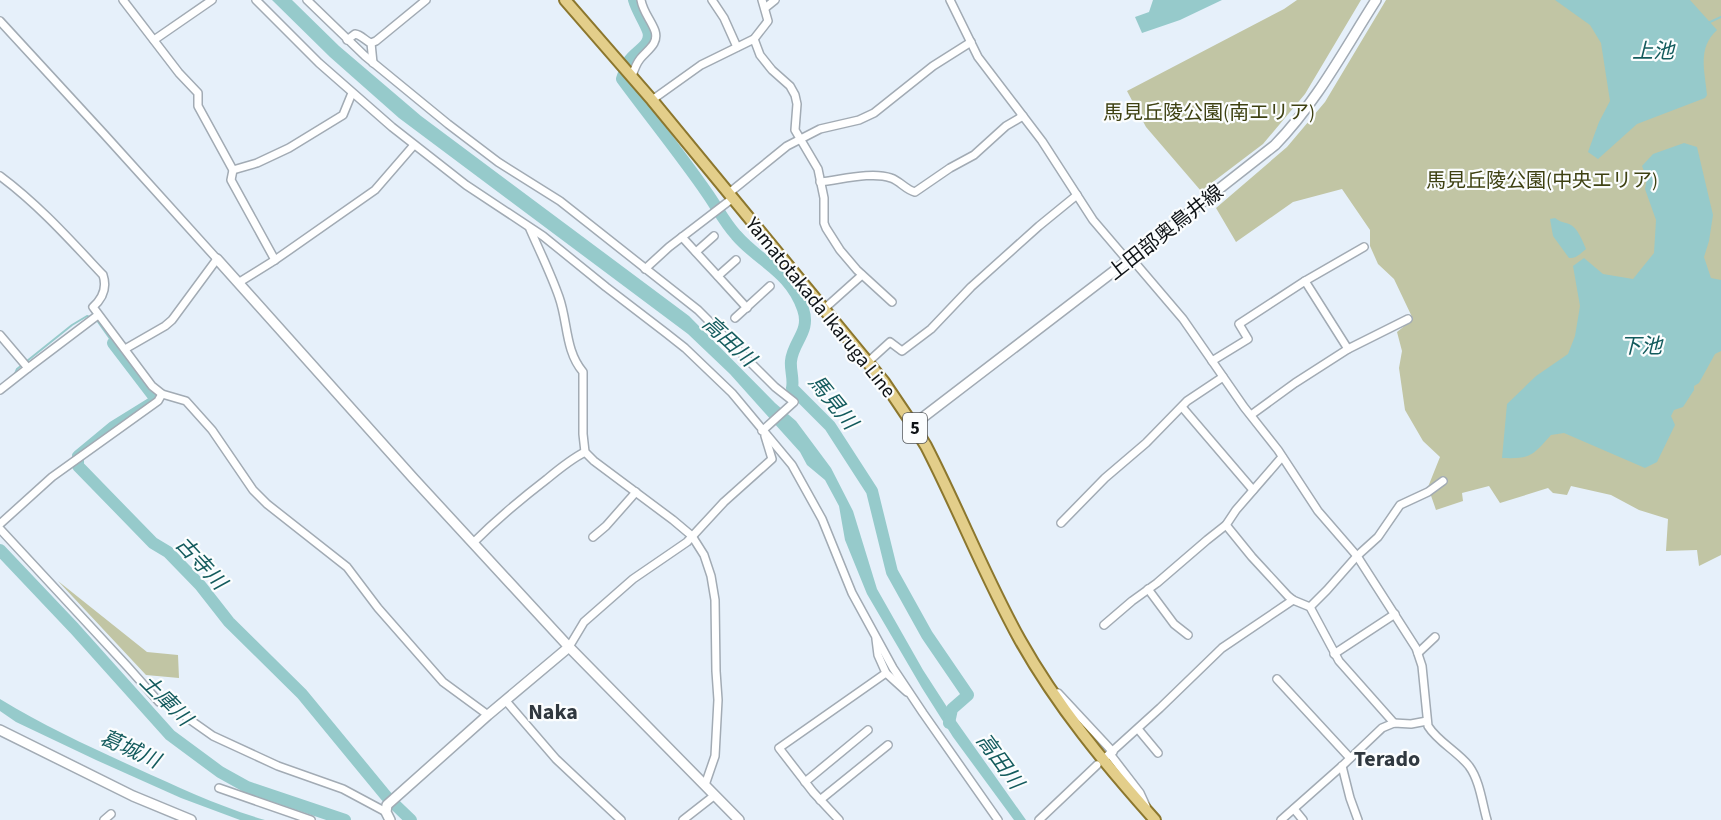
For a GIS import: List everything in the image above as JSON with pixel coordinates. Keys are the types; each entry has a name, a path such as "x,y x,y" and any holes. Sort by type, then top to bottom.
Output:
{"main road":[{"name":"Yamatotakada Ikaruga Line","path":"565,0 652,100 884,382 914,425 937,467 1011,623 1042,676 1081,733 1150,818"}],"street":[{"path":"123,0 179,73 198,93 198,106 233,170 231,180 274,260"},
{"path":"154,40 212,0"},
{"path":"256,0 264,4 319,63 414,145 466,185 529,226 685,348 732,393 792,465 813,502 852,593 875,636 909,693 998,820"},
{"path":"307,0 373,63 486,153 560,201 698,310 775,387 794,402 764,431"},
{"path":"371,43 426,0"},
{"path":"628,72 655,41 654,30 642,6 642,0"},
{"path":"712,0 724,18 737,47"},
{"path":"652,100 701,65 754,39 768,21 763,4 775,0"},
{"path":"950,0 983,65 1042,141 1097,224 1183,318 1324,519 1357,555 1418,652 1422,666 1427,721 1430,730 1473,772 1487,820"},
{"name":"上田部奥鳥井線","path":"914,425 1129,260 1282,138 1315,97 1376,0"},
{"path":"0,21 569,647 739,820"},
{"path":"347,40 355,34 371,43"},
{"path":"754,39 760,55 772,70 790,86 795,95 797,104 795,130 818,169 824,198 826,228 840,250 862,275 892,302"},
{"path":"645,269 662,252 723,207 731,196 780,151 820,129 869,116 933,66 970,42"},
{"path":"371,43 373,63"},
{"path":"233,170 256,163 289,148 343,115 352,93"},
{"path":"820,182 872,176 886,177 898,181 910,191 915,192 974,155 1006,126 1023,116"},
{"path":"238,283 375,190 414,145"},
{"path":"0,176 25,194 49,217 103,275 105,281 103,294 93,307 152,386 162,394 186,401 212,430 253,490 267,504 347,567 378,608 443,682 488,715"},
{"path":"868,362 890,342 902,351 924,335 971,287 1077,195"},
{"path":"529,226 560,298 567,337 576,365 583,372 585,452 692,536 704,555 711,576 715,600 718,699 715,756 705,785"},
{"path":"696,252 714,236"},
{"path":"682,237 747,308"},
{"path":"1212,361 1248,339 1239,324 1305,281 1364,247"},
{"path":"125,349 172,320 217,259"},
{"path":"718,276 736,260"},
{"path":"824,309 862,275"},
{"path":"1305,281 1348,349"},
{"path":"735,318 770,286"},
{"path":"0,390 98,315"},
{"path":"1251,415 1348,349 1408,319"},
{"path":"0,335 28,368"},
{"path":"1061,524 1105,478 1146,443 1182,406 1223,377"},
{"path":"0,524 52,477 158,401 162,394"},
{"path":"1182,406 1253,490"},
{"path":"388,816 387,805 569,647 584,622 633,579 687,542 724,502 771,459 764,431"},
{"path":"473,543 536,487 575,456 585,452"},
{"path":"1104,625 1227,525 1236,510 1282,458"},
{"path":"1310,607 1357,555 1378,537 1400,505 1428,492 1443,480"},
{"path":"593,537 636,492"},
{"path":"1227,525 1252,557 1293,600 1310,607 1334,654 1394,723"},
{"path":"0,529 159,702 169,705 213,736 278,766 343,789 388,816"},
{"path":"1148,589 1174,624 1188,635"},
{"path":"1110,754 1222,648 1293,600"},
{"path":"1334,654 1395,614"},
{"path":"875,636 878,655 886,673 909,693"},
{"path":"1418,652 1435,637"},
{"path":"839,820 778,748 886,673"},
{"path":"1042,676 1110,754 1143,798 1150,818"},
{"path":"1277,679 1350,758"},
{"path":"506,701 556,759 621,820"},
{"path":"1281,820 1382,728 1394,723 1411,724 1427,721"},
{"path":"1138,729 1158,753"},
{"path":"0,730 133,796 190,820"},
{"path":"805,782 868,730"},
{"path":"0,736 13,737"},
{"path":"820,800 888,745"},
{"path":"1039,820 1097,765"},
{"path":"1342,766 1358,820"},
{"path":"219,788 311,820"},
{"path":"683,820 715,795"},
{"path":"1294,809 1303,820"},
{"path":"104,820 111,814"}],"green space":[{"name":"馬見丘陵公園(南エリア)","path":"1297,0 1361,0 1305,94 1263,144 1201,191 1146,127 1127,91"},
{"name":"馬見丘陵公園(中央エリア)","path":"1386,0 1721,0 1721,555 1699,566 1697,550 1666,551 1668,519 1639,510 1611,495 1571,486 1567,495 1553,493 1548,488 1500,503 1489,486 1462,493 1463,501 1436,510 1428,487 1440,457 1423,441 1405,410 1399,368 1402,351 1397,332 1413,319 1394,279 1378,264 1370,246 1370,230 1342,189 1293,202 1236,242 1216,208 1287,147 1325,102"},
{"path":"58,581 147,652 178,655 179,678 146,675"}],"water":[{"path":"272,0 292,0 339,46 421,116 689,316 775,403 796,421 831,468 853,511 877,589 923,670 1026,820 1014,820 953,737 922,688 867,594 845,540 839,506 825,480 807,465 800,452 730,374 688,334 399,118 330,57"},
{"path":"1153,0 1222,0 1180,20 1142,33 1135,17 1149,12"},
{"name":"上池","path":"1555,0 1690,0 1717,30 1707,44 1705,52 1707,95 1705,98 1637,124 1598,159 1588,152 1610,101 1601,43 1590,25"},
{"name":"下池","path":"1684,143 1697,147 1713,215 1704,257 1711,278 1721,280 1721,351 1715,354 1683,407 1674,410 1671,416 1675,425 1657,462 1645,468 1564,433 1551,435 1530,455 1519,458 1502,458 1507,404 1536,376 1568,354 1575,336 1580,306 1573,266 1584,258 1603,274 1633,279 1654,253 1656,220 1645,189 1647,178 1642,166 1653,154"},
{"path":"1555,218 1575,228 1579,235 1586,249 1576,257 1569,258 1553,236 1550,219"},
{"path":"0,699 50,727 136,768 215,803 265,820 240,820 181,798 96,760 16,722 0,711"}],"waterway":[{"name":"馬見川","path":"634,0 649,36 646,44 629,61 622,79 697,178 732,230 782,276 797,296 803,309 805,324 792,354 792,388 830,426 872,491 892,572 927,635 968,695 952,709 949,723"},
{"path":"1710,22 1721,17"},
{"path":"14,376 17,369 72,325 87,316 90,317"},
{"path":"96,319 113,343"},
{"name":"古寺川","path":"113,343 155,401 113,427 78,456 78,466 153,543 168,552 200,585 229,622 302,694 386,796 411,820"},
{"name":"土庫川","path":"0,550 170,735 220,772 247,787 345,820"}],"district":[{"name":"Naka","path":"553,711"},
{"name":"Terado","path":"1387,758"}],"water label":[{"name":"高田川","path":"729,341"},
{"name":"葛城川","path":"130,749"},
{"name":"高田川","path":"1000,761"}]}
